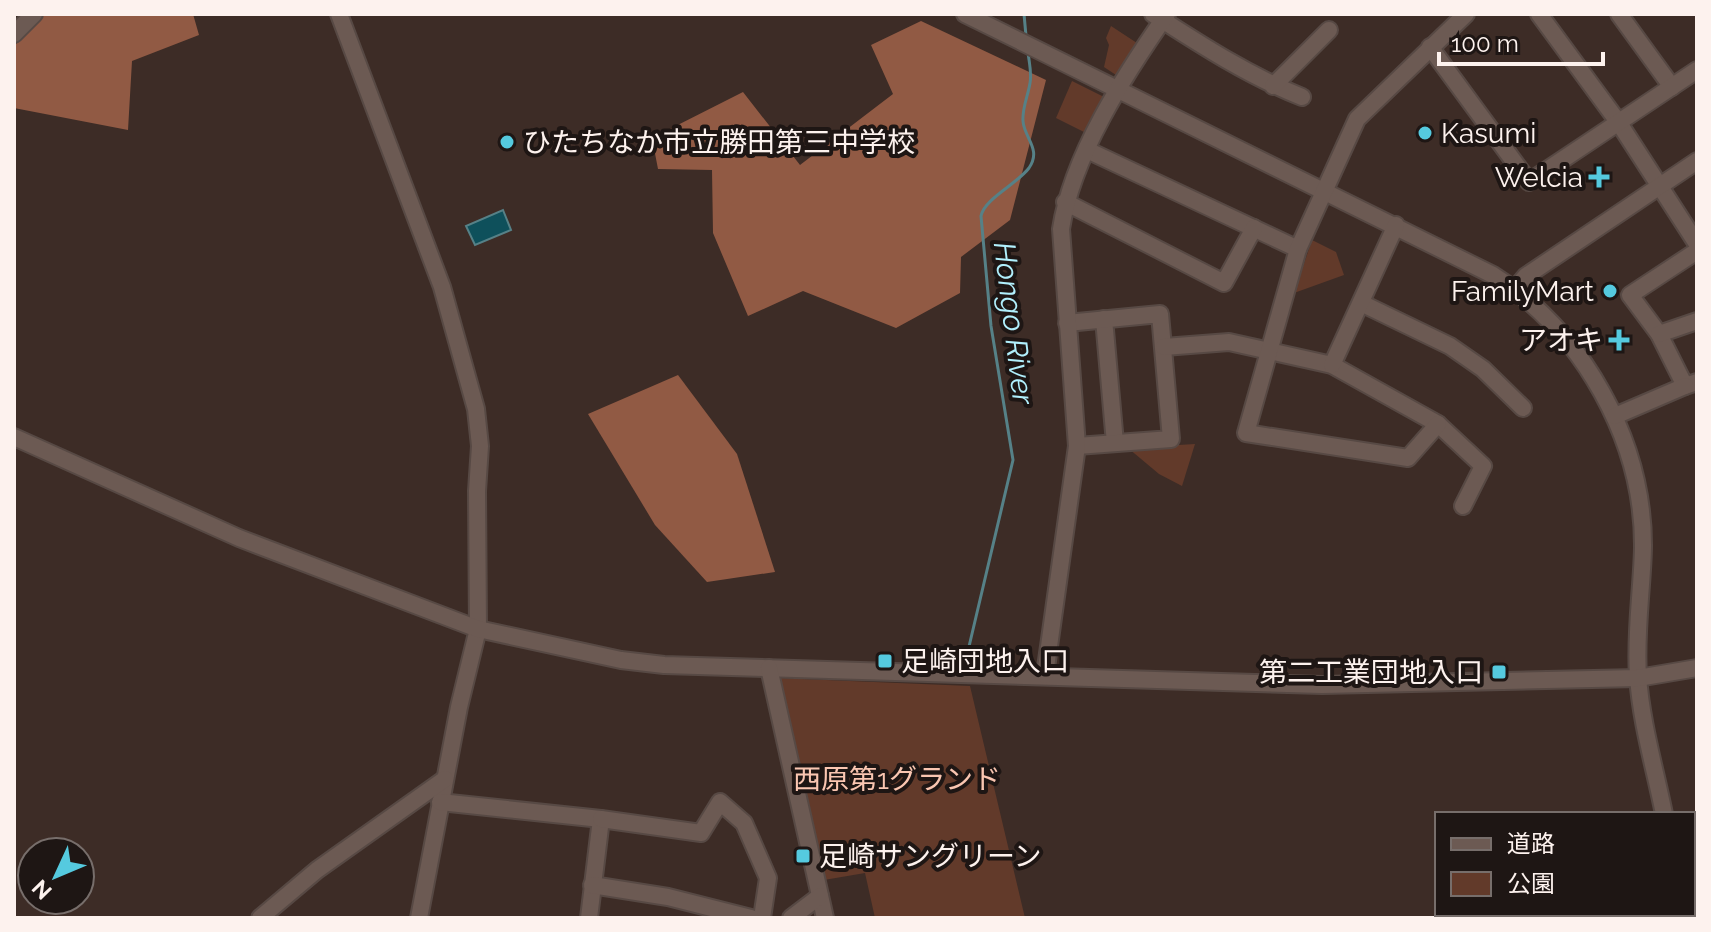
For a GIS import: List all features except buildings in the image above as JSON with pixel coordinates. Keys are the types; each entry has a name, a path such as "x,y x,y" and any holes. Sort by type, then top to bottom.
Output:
{"street":[{"path":"14,34 34,14"},
{"path":"339,14 442,287 476,409 480,446 477,491 478,629 440,802 419,918"},
{"path":"965,14 1396,225 1515,289 1558,332 1594,377 1615,416 1638,497 1643,545 1638,678 1664,812"},
{"path":"1438,424 1408,458 1246,433 1298,249 1357,119 1466,14"},
{"path":"1539,14 1619,123 1697,244"},
{"path":"1619,14 1672,87"},
{"path":"1045,675 1077,446 1061,229 1065,202 1087,150 1161,16 1273,86 1302,97"},
{"path":"1273,86 1329,30"},
{"path":"1430,47 1529,182 1697,70"},
{"path":"1087,150 1298,249"},
{"path":"1515,289 1526,276 1697,161"},
{"path":"1065,202 1224,283 1254,228"},
{"path":"1332,365 1396,225"},
{"path":"1615,416 1691,384 1630,295 1697,251"},
{"path":"1361,303 1450,346 1483,369 1523,408"},
{"path":"1067,323 1160,314 1164,347 1171,439 1077,446"},
{"path":"1104,319 1115,443"},
{"path":"1659,334 1697,321"},
{"path":"1164,347 1229,342 1332,365 1438,424 1483,466 1463,506"},
{"path":"14,437 239,538 478,629 621,660 664,665 1322,685 1638,678 1697,668"},
{"path":"769,668 825,918"},
{"path":"260,918 317,870 445,779"},
{"path":"440,802 701,833 720,802 744,823 768,878 762,918"},
{"path":"589,918 601,819"},
{"path":"592,885 668,897 751,918"},
{"path":"791,918 820,896"}],"green space":[{"path":"1111,26 1140,45 1119,77 1104,67 1109,45 1106,38"},
{"path":"1072,81 1106,98 1088,134 1056,118"},
{"path":"1312,240 1336,252 1344,275 1294,293"},
{"path":"1195,444 1182,486 1159,474 1128,448"},
{"name":"西原第1グランド","path":"778,678 970,686 1025,918 875,918 865,873 824,880"}],"shaded area":[{"path":"45,14 193,14 199,35 132,61 128,130 14,108 14,46"},
{"path":"921,21 1046,80 1010,220 961,257 960,293 896,328 803,291 748,316 713,233 712,170 658,169 652,138 743,92 800,165 893,94 871,45"},
{"path":"678,375 737,454 775,572 707,582 655,525 588,414"}],"water":[{"path":"503,210 511,230 475,245 466,226"}],"waterway":[{"name":"Hongo River","path":"1024,14 1026,36"},
{"name":"Hongo River","path":"967,655 1013,460 991,326 981,216 988,204 1024,174 1033,161 1033,149 1023,121 1031,79 1028,52"}],"place":[{"name":"Kasumi","path":"1425,133"},
{"name":"ひたちなか市立勝田第三中学校","path":"507,142"},
{"name":"Welcia","path":"1599,177"},
{"name":"FamilyMart","path":"1610,291"},
{"name":"アオキ","path":"1619,340"},
{"name":"足崎団地入口","path":"885,661"},
{"name":"第二工業団地入口","path":"1499,672"},
{"name":"足崎サングリーン","path":"803,856"}]}
